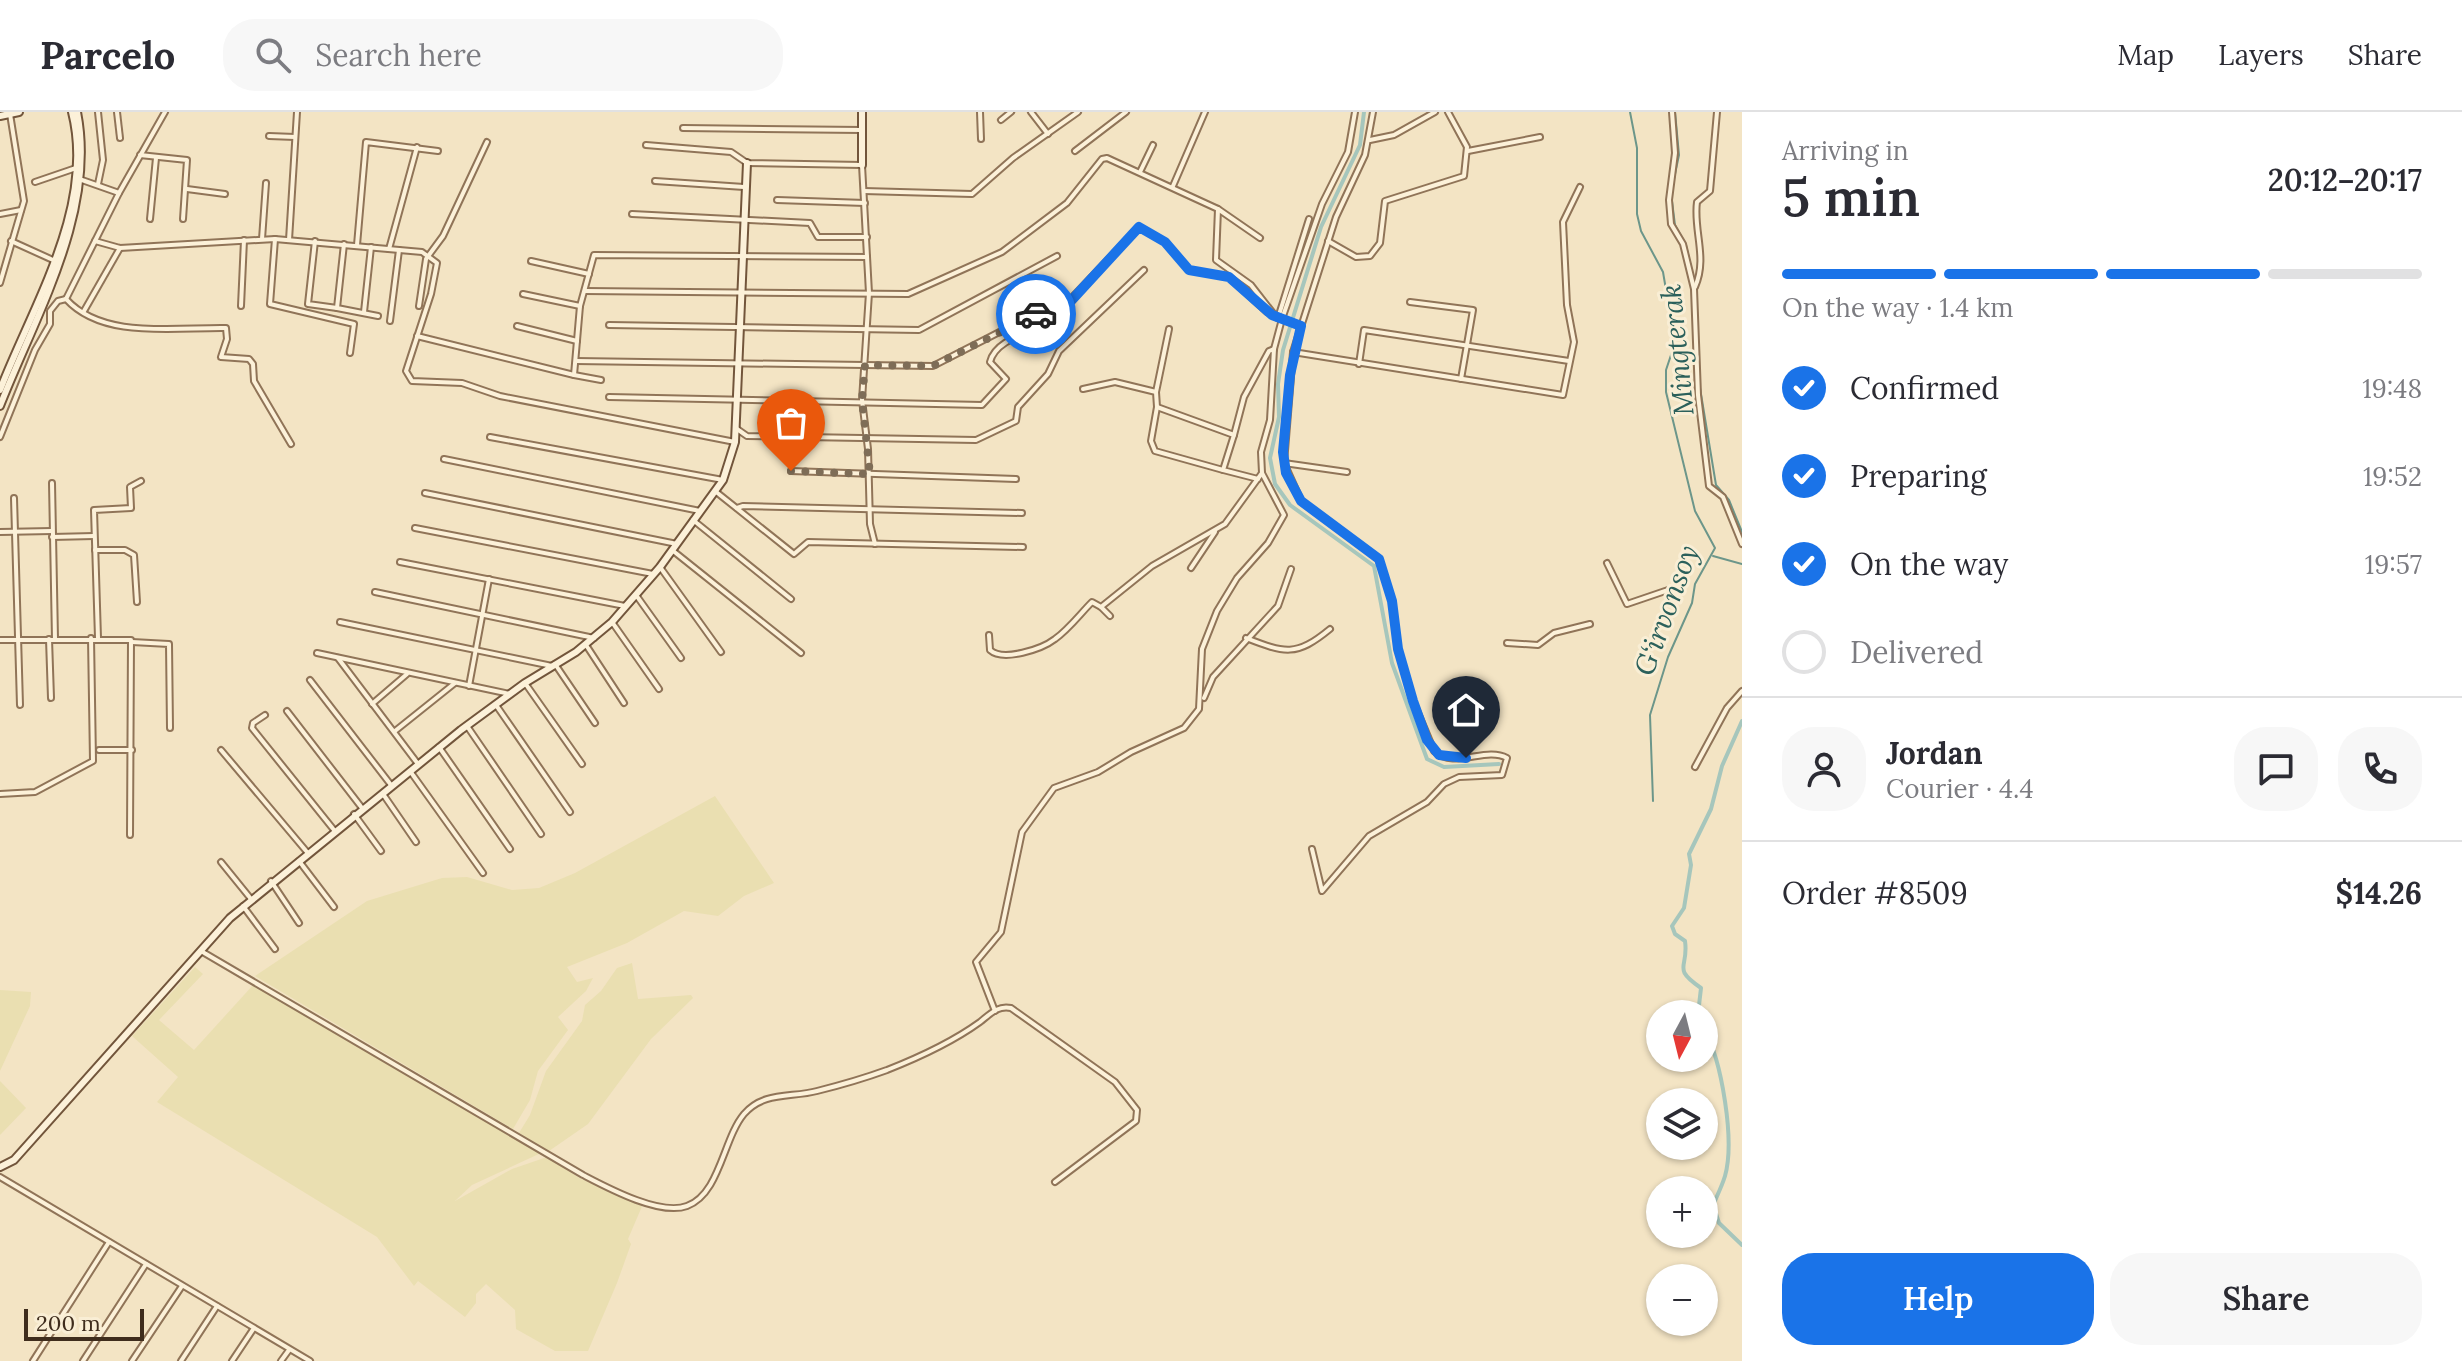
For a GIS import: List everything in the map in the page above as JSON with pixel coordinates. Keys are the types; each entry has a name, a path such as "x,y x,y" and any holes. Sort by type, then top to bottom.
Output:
{"street":[{"path":"0,116 19,112"},
{"path":"0,406 75,215 82,180 74,112"},
{"path":"98,112 103,160 98,184"},
{"path":"117,112 120,138"},
{"path":"66,299 164,112"},
{"path":"289,240 297,112"},
{"path":"862,112 869,293 862,400 870,474 870,524 875,544"},
{"path":"980,112 981,139"},
{"path":"1001,120 1011,112"},
{"path":"1031,112 1048,134"},
{"path":"864,191 972,194 1013,158 1078,112"},
{"path":"1173,186 1205,112"},
{"path":"1279,318 1322,204 1348,152 1355,112"},
{"path":"1312,849 1322,891 1369,836 1427,802 1444,784 1459,777 1502,775 1507,758 1500,754 1453,759 1439,755 1431,747 1398,649 1392,601 1379,559 1301,501 1284,463 1293,352 1328,241 1370,140 1373,112"},
{"path":"1370,140 1394,135 1435,112"},
{"path":"1328,241 1356,257 1370,256 1380,243 1381,210 1385,201 1464,176 1468,151 1448,112"},
{"path":"1672,112 1675,153 1668,188 1671,224 1685,251 1694,289 1698,395 1709,486 1723,497 1742,544"},
{"path":"1694,289 1702,247 1696,209 1697,202 1710,191 1717,112"},
{"path":"1075,151 1124,113"},
{"path":"0,283 24,196 10,114"},
{"path":"683,128 862,130"},
{"path":"269,136 295,137"},
{"path":"1468,151 1540,137"},
{"path":"357,245 366,142 438,151"},
{"path":"419,306 428,254 443,236 487,142"},
{"path":"646,145 731,152 747,163 862,165"},
{"path":"1140,172 1153,145"},
{"path":"389,249 417,147"},
{"path":"140,155 187,160 183,219"},
{"path":"150,219 156,157"},
{"path":"585,291 908,294 1002,252 1067,203 1102,159 1173,186 1218,209 1260,238"},
{"path":"0,1167 14,1160 243,906 439,747 525,683 586,645 612,622 660,567 723,480 735,442 741,364 742,221 747,163"},
{"path":"35,182 79,167"},
{"path":"0,390 53,260 70,210 79,167"},
{"path":"82,180 119,193"},
{"path":"655,181 744,187"},
{"path":"262,239 266,183"},
{"path":"1293,352 1563,395 1574,342 1567,305 1563,222 1580,187"},
{"path":"187,189 225,194"},
{"path":"777,200 865,203"},
{"path":"1218,209 1216,260 1251,285 1279,318"},
{"path":"0,214 21,210"},
{"path":"632,214 810,223 818,237 867,237"},
{"path":"1202,700 1202,649 1217,611 1237,578 1268,543 1284,515 1262,473 1261,452 1270,420 1279,318 1309,219"},
{"path":"576,361 933,366 1023,320 1064,306 1139,227 1165,242 1189,270 1229,277 1279,318 1301,326"},
{"path":"275,239 270,304 354,324 350,353"},
{"path":"95,241 120,248 275,239 428,254 437,263 431,294 406,371 412,381 462,383 500,396 735,442"},
{"path":"241,306 244,240"},
{"path":"11,241 53,260"},
{"path":"315,241 308,304 378,316"},
{"path":"337,308 344,244"},
{"path":"364,313 371,247"},
{"path":"84,311 120,248"},
{"path":"390,321 399,250"},
{"path":"574,375 580,306 594,255 867,257"},
{"path":"609,325 925,329 1057,256"},
{"path":"531,261 589,274"},
{"path":"737,429 747,436 976,440 1016,421 1018,407 1048,374 1051,361 1059,351 1144,270"},
{"path":"0,437 35,350 50,324 46,290"},
{"path":"523,294 580,306"},
{"path":"50,311 58,301 66,299 84,311 121,327 226,328 227,339 221,357 249,359 253,364 251,376 291,444"},
{"path":"1410,302 1473,310 1461,379"},
{"path":"609,397 862,400 982,405 1006,379 990,362 995,351 1054,322 1064,313 1064,306"},
{"path":"517,326 577,341"},
{"path":"1169,329 1156,392 1157,407 1151,441 1155,451 1258,479"},
{"path":"1359,364 1364,330 1569,361"},
{"path":"416,336 601,380"},
{"path":"1223,470 1244,397 1269,351 1274,349"},
{"path":"1083,389 1115,382 1156,392"},
{"path":"1157,407 1234,435"},
{"path":"490,437 723,480"},
{"path":"444,459 700,511"},
{"path":"1284,463 1347,472"},
{"path":"791,471 1016,479"},
{"path":"1101,607 1152,566 1229,521 1262,473"},
{"path":"98,638 94,510 131,508 130,487 141,481"},
{"path":"51,698 52,483"},
{"path":"715,491 794,554 808,542 1023,547"},
{"path":"425,493 674,547 801,653"},
{"path":"14,498 20,705"},
{"path":"737,509 741,506 1022,513"},
{"path":"693,520 791,599"},
{"path":"415,528 653,574"},
{"path":"1191,568 1217,530"},
{"path":"0,532 94,536"},
{"path":"95,550 119,549 134,555 137,602"},
{"path":"400,562 625,606"},
{"path":"1607,563 1627,604 1674,588"},
{"path":"660,567 721,652"},
{"path":"995,1011 976,962 1001,932 1022,832 1054,788 1098,772 1131,752 1184,728 1209,693 1213,677 1278,606 1291,569"},
{"path":"469,686 489,579"},
{"path":"375,592 594,638"},
{"path":"635,594 681,658"},
{"path":"989,635 993,653 1013,656 1055,640 1092,602 1110,616"},
{"path":"340,622 554,665 595,723"},
{"path":"612,622 659,689"},
{"path":"1507,643 1538,645 1554,633 1590,624"},
{"path":"1246,638 1289,651 1312,644 1330,629"},
{"path":"0,794 35,792 93,761 91,638"},
{"path":"0,640 128,638 132,642 169,644 170,728"},
{"path":"130,835 132,642"},
{"path":"586,645 624,703"},
{"path":"317,653 510,694"},
{"path":"338,658 418,764"},
{"path":"372,704 408,672"},
{"path":"310,680 391,785"},
{"path":"394,732 455,683"},
{"path":"525,683 582,764"},
{"path":"1695,767 1727,708 1742,691"},
{"path":"496,705 570,812"},
{"path":"287,711 362,808"},
{"path":"265,715 253,723 252,728 334,830"},
{"path":"467,726 541,834"},
{"path":"439,747 510,849"},
{"path":"99,750 132,750"},
{"path":"221,750 307,852"},
{"path":"410,771 483,873"},
{"path":"382,792 416,842"},
{"path":"354,814 381,851"},
{"path":"298,859 334,907"},
{"path":"221,862 251,899"},
{"path":"271,881 299,923"},
{"path":"243,906 275,949"},
{"path":"201,951 583,1175 631,1196 672,1209 689,1205 702,1197 735,1128 760,1101 777,1095 816,1092 869,1077 927,1054 960,1037 995,1011 1011,1008 1057,1037 1115,1082 1136,1105 1136,1121 1055,1182"},
{"path":"0,1177 310,1361"},
{"path":"33,1361 109,1242"},
{"path":"83,1361 146,1264"},
{"path":"132,1361 182,1286"},
{"path":"181,1361 217,1306"},
{"path":"232,1361 254,1328"},
{"path":"281,1361 289,1349"}],"shaded area":[{"path":"715,796 774,883 744,896 718,916 684,911 627,943 567,967 577,982 593,978 586,991 558,1017 568,1030 538,1071 530,1100 513,1129 255,976 367,901 442,878 467,877 512,890 539,888 575,873"},
{"path":"632,963 638,999 691,995 693,998 651,1039 588,1124 549,1151 519,1133 530,1115 546,1071 582,1021 585,1005 601,991 617,968"},
{"path":"195,967 203,974 159,1020 194,1050 254,984 541,1153 472,1185 455,1201 512,1169 547,1157 581,1179 643,1204 628,1239 631,1244 617,1283 588,1351 555,1351 516,1329 515,1310 486,1284 476,1294 476,1303 465,1317 418,1281 414,1286 377,1237 157,1102 178,1077 132,1036"},
{"path":"0,990 31,992 30,1006 0,1071"},
{"path":"0,1081 26,1108 0,1135"}],"waterway":[{"path":"1364,112 1360,145 1321,227 1283,350 1278,384 1279,417 1270,458 1275,484 1290,505 1374,566 1392,663 1427,759 1444,767 1499,764"},
{"name":"G‘irvonsoy","path":"1630,112 1637,148 1637,214 1641,231 1663,272 1675,343 1666,370 1666,392 1695,511 1715,548 1695,584 1692,603 1668,657 1650,715 1653,801"},
{"name":"Mingterak","path":"1675,112 1679,155 1671,193 1675,225 1686,245 1693,276"},
{"name":"Mingterak","path":"1696,298 1699,360"},
{"name":"Mingterak","path":"1699,382 1716,485 1729,500 1742,532"},
{"name":"Mingterak","path":"1713,556 1742,564"},
{"path":"1700,1000 1701,988 1686,976 1683,967 1685,941 1675,934 1672,926 1684,908 1691,865 1689,854 1711,809 1722,766 1742,721"},
{"path":"1718,1069 1725,1101 1728,1161 1713,1205 1719,1223 1742,1245"}],"way so far":[{"path":"791,471 870,474 862,400 865,365 933,366 1036,314"}],"route":[{"path":"1036,314 1069,303 1114,250 1139,227 1165,242 1189,270 1229,277 1272,315 1301,326 1290,375 1289,415 1283,452 1286,473 1301,501 1366,546 1379,559 1392,601 1398,649 1427,740 1439,755 1453,759 1466,758"}]}
